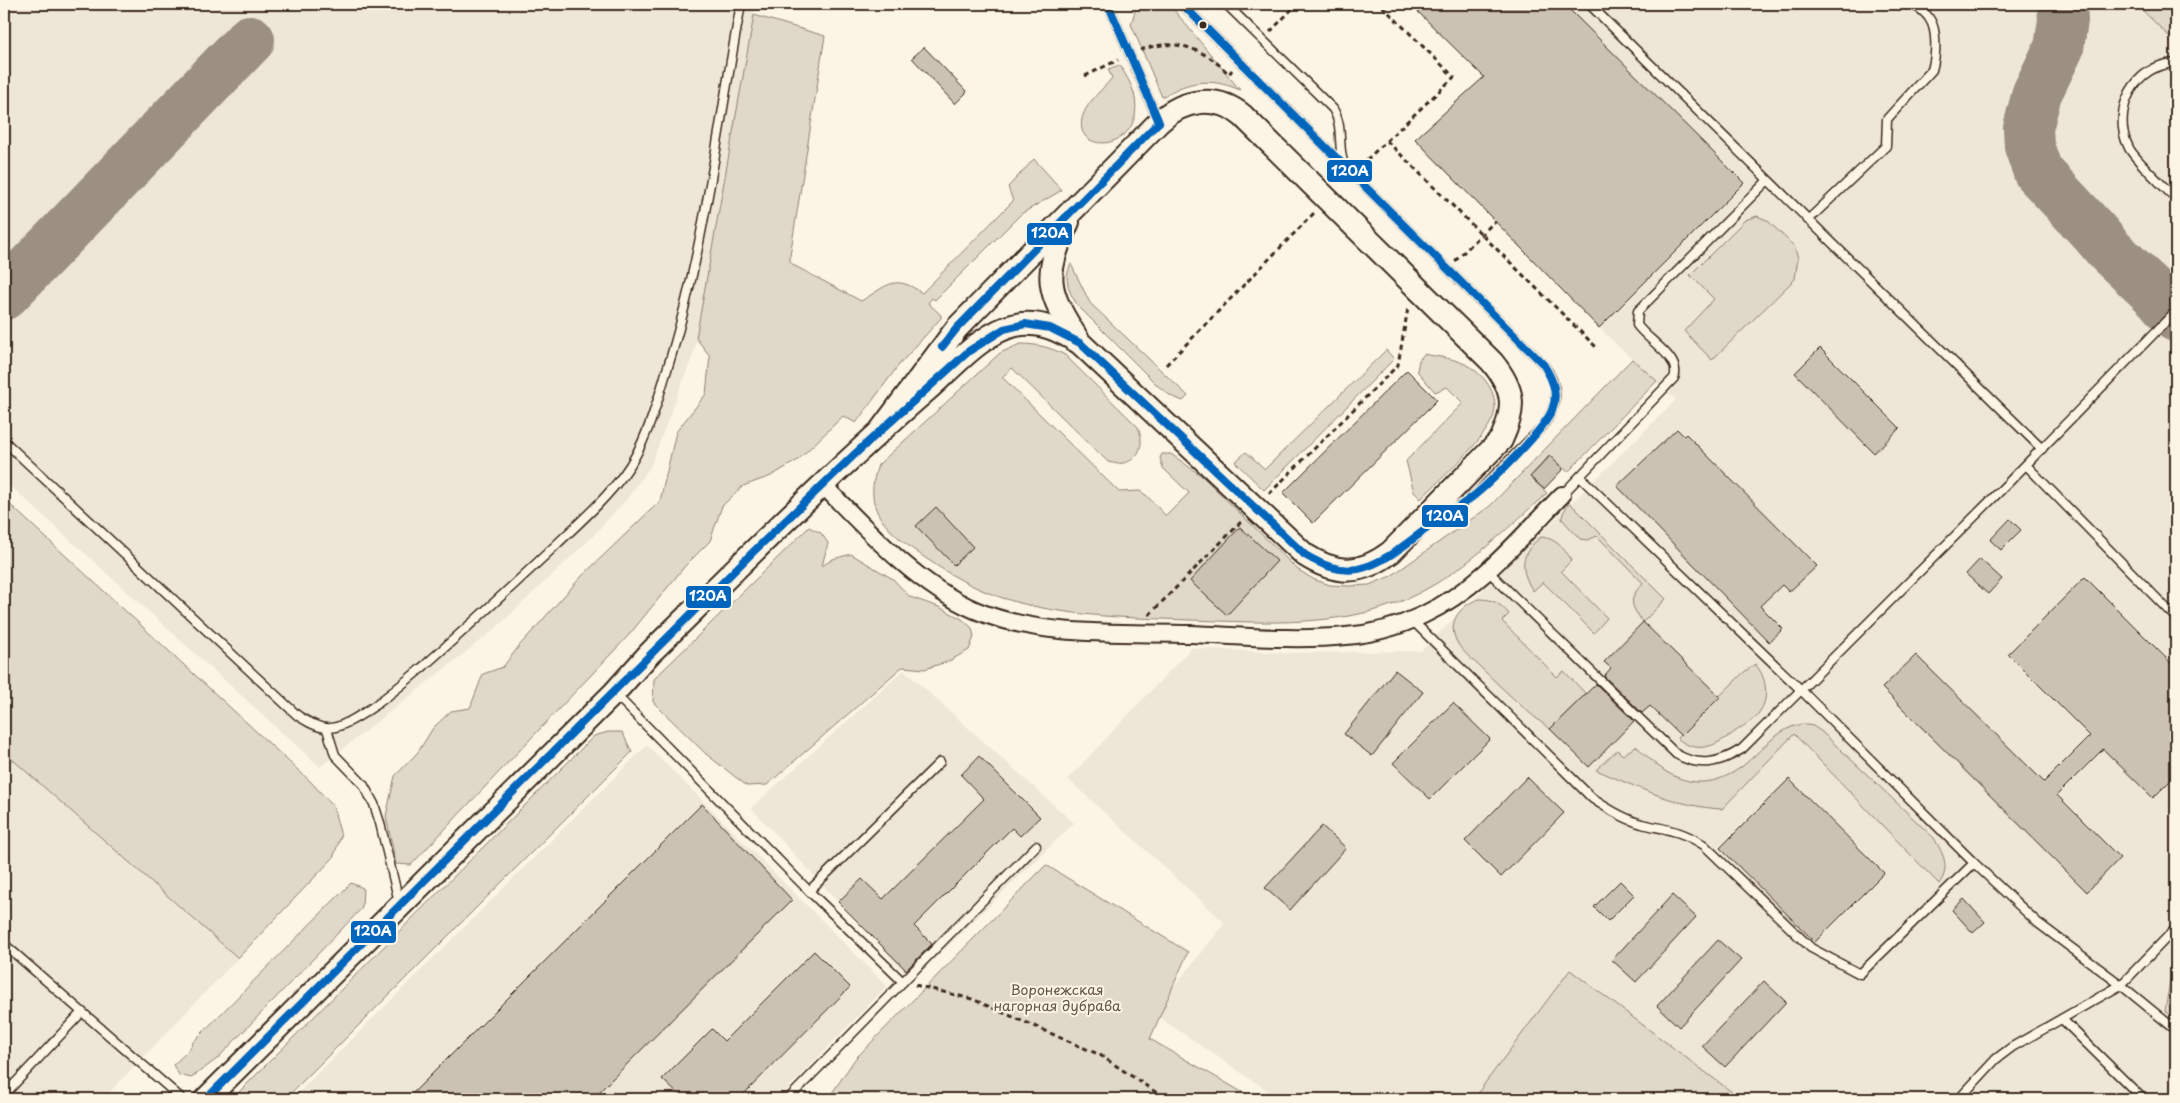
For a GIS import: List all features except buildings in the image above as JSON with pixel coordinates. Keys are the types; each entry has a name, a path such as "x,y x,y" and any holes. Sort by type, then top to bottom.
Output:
{"main road":[{"path":"206,1099 614,693 650,653 823,485 881,430 976,346 999,331 1016,325 1034,324 1060,330 1080,343 1304,555 1318,564 1332,569 1346,571 1362,569 1377,563 1390,552 1501,440 1510,418 1511,405 1509,390 1502,375 1492,362 1243,116 1225,104 1208,101 1194,102 1180,107 1159,122 956,328 881,430"},
{"path":"1073,209 1052,260 1051,282 1056,302 1080,343"}],"street":[{"path":"823,485 880,544 906,565 959,602 1000,618 1062,629 1310,638 1348,636 1376,631 1412,620 1443,605 1488,571 1562,495"}],"lane":[{"path":"4,441 296,715 326,729 356,718 403,683 497,602 607,494 628,468 641,443 661,389 678,337 695,268 741,4"},
{"path":"1108,4 1159,122"},
{"path":"1182,4 1551,375 1555,389 1555,403 1550,416 1476,494 1390,552"},
{"path":"1226,4 1333,109 1341,129 1341,157 1351,174"},
{"path":"1589,4 2042,449"},
{"path":"1808,220 1886,146 1887,119 1932,70 1934,63 1933,25 1929,18 1914,4"},
{"path":"2176,63 2153,67 2125,99 2123,112 2125,137 2129,149 2176,199"},
{"path":"1562,495 1672,382 1676,374 1673,361 1637,325 1638,311 1768,181"},
{"path":"1488,571 1676,754 1687,760 1709,763 1721,760 1742,748 2042,449 2176,311"},
{"path":"2026,465 2176,618"},
{"path":"1580,478 1800,689 1974,863 2038,923 2121,985 2176,1030"},
{"path":"1412,620 1593,799 1615,813 1640,824 1685,834 1704,845 1811,948 1860,974 1974,863"},
{"path":"614,693 809,891 902,982"},
{"path":"326,729 335,755 363,784 374,804 400,906"},
{"path":"809,891 940,762"},
{"path":"788,1099 1036,846"},
{"path":"1959,1099 1996,1059 2121,985 2176,928"},
{"path":"4,944 182,1099"},
{"path":"4,1095 82,1012"},
{"path":"2062,1019 2143,1099"}],"path":[{"path":"1351,174 1454,77 1380,4"},
{"path":"1085,76 1130,54 1154,46 1176,44 1215,60 1229,74"},
{"path":"1387,141 1597,348"},
{"path":"1166,365 1327,199"},
{"path":"1149,615 1398,365 1407,308"},
{"path":"902,982 972,999 1100,1054 1166,1099"}],"shaded area":[{"path":"4,4 756,4 694,352 650,467 626,500 591,538 496,628 320,767 4,480"},
{"path":"1410,4 2176,4 2176,1099 1741,1099 1570,971 1473,1099 1280,1099 1153,1013 1225,923 1068,779 1191,648 1283,653 1421,651 1676,400 1599,328 1415,139 1484,77"},
{"path":"904,670 1074,823 912,981 751,808"},
{"path":"647,745 887,986 778,1099 292,1099"},
{"path":"4,752 238,958 103,1099 4,1099"}],"green space":[{"path":"1141,4 1169,4 1240,90 1219,83 1209,82 1190,84 1162,97 1131,24 1135,11"},
{"path":"2136,4 2176,4 2176,43"},
{"path":"754,15 825,36 790,256 790,262 795,266 861,301 884,287 897,283 912,287 922,293 1013,201 1008,187 1034,159 1062,190 1021,214 935,300 932,298 928,303 941,315 941,318 898,366 856,423 843,416 798,460 771,476 743,486 722,506 710,541 685,566 629,635 411,865 396,864 386,816 395,776 418,752 433,728 451,711 470,708 483,674 503,667 519,646 581,577 660,501 676,432 706,394 710,356 696,338"},
{"path":"1120,65 1134,93 1136,113 1130,127 1121,137 1109,142 1097,142 1087,138 1082,129 1083,115 1092,100 1112,78 1108,69"},
{"path":"1757,216 1767,220 1794,246 1798,258 1795,279 1712,360 1684,331 1714,299 1690,275 1745,220"},
{"path":"1071,264 1090,303 1188,396 1183,401 1171,396 1158,386 1078,306 1072,296 1067,280"},
{"path":"1020,344 1043,346 1065,355 1138,427 1141,443 1136,456 1125,463 1108,462 1012,368 1002,377 1119,492 1140,491 1166,516 1189,493 1163,468 1160,458 1162,454 1171,454 1202,476 1297,569 1313,579 1330,585 1369,585 1391,576 1490,506 1632,359 1657,381 1568,472 1549,456 1530,477 1547,493 1465,564 1419,593 1394,604 1368,612 1302,621 1235,622 1124,617 1081,614 1037,607 1002,598 975,587 938,566 903,541 885,524 874,504 874,480 878,465 1000,353"},
{"path":"1386,350 1394,359 1264,490 1235,462 1246,452 1265,469"},
{"path":"1424,354 1456,360 1472,368 1488,384 1492,391 1495,406 1494,414 1483,434 1421,499 1414,492 1406,461 1463,403 1447,387 1435,392 1417,371 1419,360"},
{"path":"4,499 311,782 333,806 341,836 333,858 238,958 4,752"},
{"path":"1569,502 1666,599 1643,622 1635,611 1632,602 1635,593 1643,583 1597,536 1588,540 1580,539 1562,519"},
{"path":"809,527 821,533 828,543 822,566 833,559 851,554 893,579 910,597 939,607 962,619 972,628 974,637 969,650 949,661 925,669 902,667 767,785 747,786 706,754 653,702 654,679"},
{"path":"1541,537 1551,539 1565,551 1572,560 1561,571 1607,618 1594,633 1543,582 1533,591 1528,583 1525,576 1524,562 1529,549"},
{"path":"1479,599 1496,602 1502,607 1509,614 1502,621 1557,677 1564,671 1586,694 1550,729 1513,699 1458,644 1453,626 1457,615 1467,605"},
{"path":"1755,664 1762,674 1766,693 1763,705 1755,717 1715,744 1700,747 1692,746 1677,738 1743,673"},
{"path":"1801,724 1813,726 1822,732 1934,838 1943,855 1945,866 1943,878 1939,884 1794,734 1722,809 1674,800 1596,770 1617,750 1623,755 1636,746 1653,762 1677,777 1689,781 1713,781 1734,772 1775,737 1787,729"},
{"path":"608,732 622,732 632,752 285,1099 232,1099 594,736"},
{"name":"Воронежская нагорная дубрава","path":"1046,865 1188,952 1150,1039 1254,1099 828,1099 855,1059"},
{"path":"351,883 363,888 362,908 217,1059 191,1078 179,1075 173,1065 189,1050 193,1042"},
{"path":"2176,945 2176,1021 2165,1011"},
{"path":"1570,970 1741,1099 1475,1099"}],"taxiway":[{"path":"2062,4 2063,20 2059,48 2037,93 2028,128 2029,146 2038,172 2110,251 2159,297 2176,317"},
{"path":"4,295 250,40"}],"transit line":[{"name":"120А","path":"1108,4 1159,122"},
{"name":"120А","path":"206,1099 752,553 856,453 969,351 1004,329 1025,324 1050,328 1080,343 1305,555 1324,565 1337,569 1358,569 1389,556 1476,494 1530,441 1540,429 1554,404 1554,386 1543,364 1182,4"},
{"name":"120А","path":"942,347 957,328 1159,122"}]}
